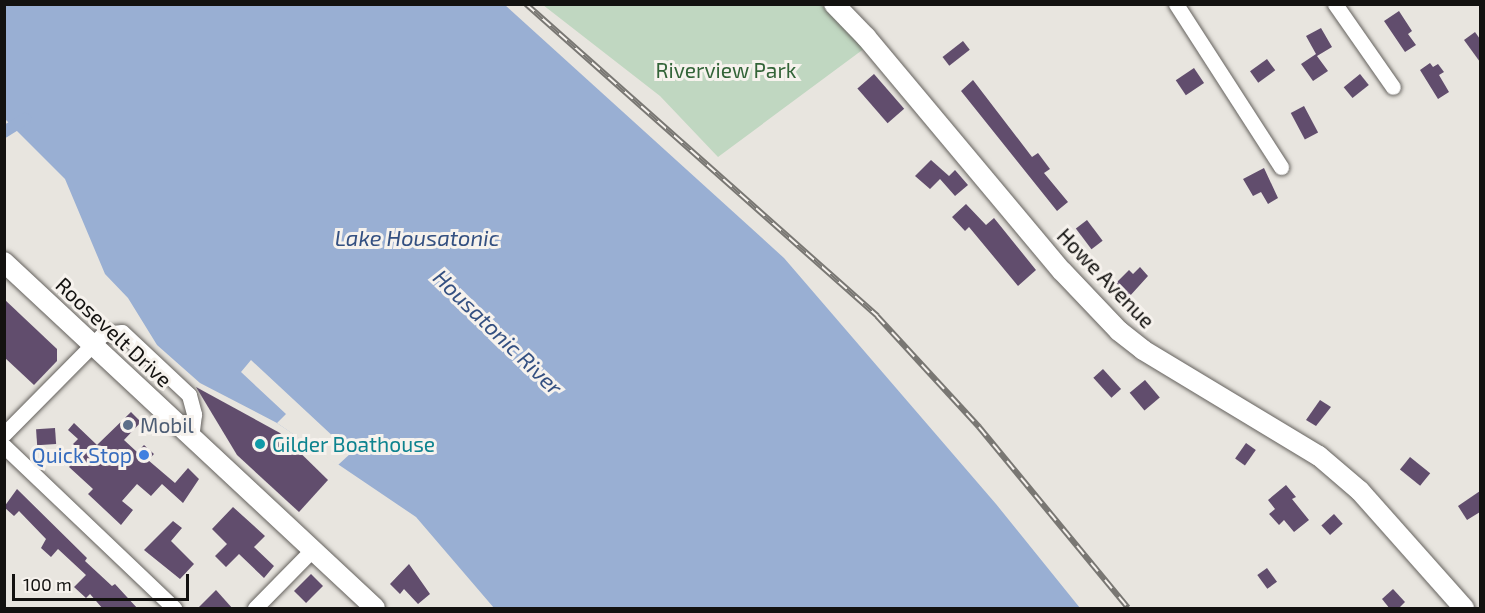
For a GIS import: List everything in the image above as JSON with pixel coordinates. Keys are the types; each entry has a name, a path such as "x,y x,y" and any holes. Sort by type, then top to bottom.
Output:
{"main road":[{"name":"Howe Avenue","path":"834,4 866,37 1062,271 1119,331 1143,350 1319,456 1360,491 1464,609"},
{"name":"Roosevelt Drive","path":"4,262 375,609"}],"street":[{"path":"1176,4 1281,167"},
{"path":"1335,4 1393,87"},
{"path":"4,434 103,334 122,332 186,391 194,414 191,438"},
{"path":"4,446 174,609"},
{"path":"255,609 312,550"}],"green space":[{"name":"Riverview Park","path":"543,5 821,5 865,48 718,157 660,96"}],"water":[{"name":"Lake Housatonic","path":"5,5 505,5 784,258 996,504 1080,608 494,608 416,517 277,423 200,383 157,345 128,298 105,274 65,179 5,119"}],"pier":[{"path":"251,360 351,453 338,465 277,423 286,414 241,372"}],"building":[{"path":"1399,11 1412,31 1408,34 1416,45 1405,52 1384,21"},
{"path":"1321,28 1332,47 1317,56 1328,71 1313,81 1301,64 1316,54 1306,36"},
{"path":"1475,32 1480,39 1480,62 1464,40"},
{"path":"963,41 970,50 949,66 943,57"},
{"path":"1267,59 1275,70 1258,83 1250,71"},
{"path":"1430,63 1433,67 1438,64 1444,72 1439,75 1449,92 1438,99 1420,70"},
{"path":"1194,68 1204,83 1186,95 1176,80"},
{"path":"874,74 904,109 888,123 857,88"},
{"path":"1360,74 1369,85 1352,98 1344,87"},
{"path":"973,80 1032,157 1038,153 1050,169 1044,173 1068,202 1057,211 961,91"},
{"path":"1304,106 1318,132 1305,140 1291,113"},
{"path":"931,160 949,176 955,170 968,185 955,196 940,179 930,189 915,176"},
{"path":"1264,168 1278,198 1268,204 1261,192 1253,196 1243,179"},
{"path":"966,204 986,225 994,218 1036,270 1018,286 969,227 965,231 952,217"},
{"path":"1087,220 1103,241 1091,249 1076,228"},
{"path":"1140,267 1148,276 1129,297 1116,283 1129,270 1133,274"},
{"path":"4,299 57,349 57,361 34,385 4,357"},
{"path":"1103,369 1121,389 1111,398 1093,378"},
{"path":"1145,380 1160,398 1144,410 1130,393"},
{"name":"Gilder Boathouse","path":"196,387 280,433 328,480 299,512 237,455"},
{"path":"1320,400 1331,407 1316,426 1306,420"},
{"path":"131,412 141,422 124,440 137,452 144,445 154,454 148,460 175,483 188,468 199,479 183,503 162,484 151,496 137,484 122,501 133,510 121,525 88,494 93,489 69,467 82,452 73,444 78,439 68,430 74,423 97,445"},
{"path":"55,428 56,444 37,445 36,429"},
{"path":"1246,443 1256,450 1245,465 1235,459"},
{"path":"1410,457 1430,473 1420,486 1400,469"},
{"path":"1286,485 1296,497 1292,499 1309,520 1294,532 1284,520 1279,525 1269,514 1275,509 1268,500"},
{"path":"17,489 87,558 85,561 112,586 115,584 138,609 103,609 90,594 86,598 74,587 86,575 58,549 51,557 41,548 46,539 19,511 14,516 4,507"},
{"path":"1480,491 1480,512 1467,520 1458,506"},
{"path":"233,507 265,536 254,547 274,566 264,578 239,554 226,567 215,556 227,544 212,529"},
{"path":"1334,514 1343,524 1330,535 1321,525"},
{"path":"173,521 182,528 171,541 194,564 180,579 144,550"},
{"path":"409,564 430,594 418,604 404,589 400,594 390,584"},
{"path":"1267,568 1277,582 1267,589 1257,575"},
{"path":"311,574 323,586 306,603 294,591"},
{"path":"1393,589 1405,602 1398,609 1390,609 1382,599"},
{"path":"216,590 233,609 197,609"}],"waterway":[{"path":"4,132 25,119"}],"railway":[{"path":"526,4 877,316 979,427 1128,608"}],"place":[{"name":"Mobil","path":"128,425"},
{"name":"Gilder Boathouse","path":"260,444"},
{"name":"Quick Stop","path":"144,455"}],"water label":[{"name":"Housatonic River","path":"498,332"}]}
